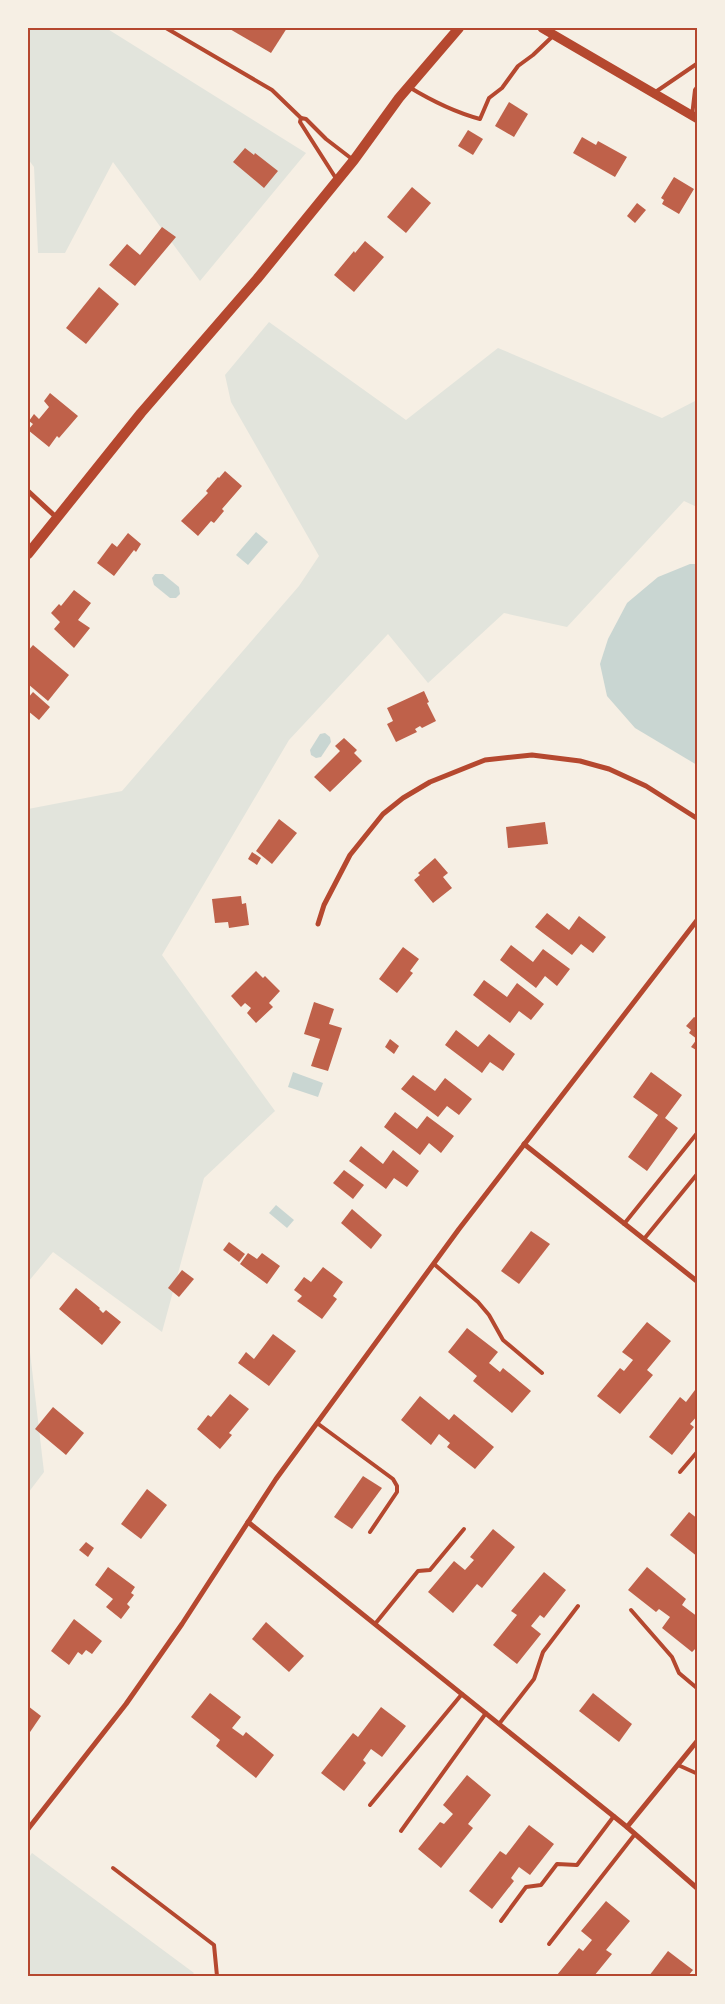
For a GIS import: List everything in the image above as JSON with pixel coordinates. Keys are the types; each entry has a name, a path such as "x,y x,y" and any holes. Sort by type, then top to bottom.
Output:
{"main road":[{"path":"28,554 141,413 232,310 354,160 409,87 459,28"}],"street":[{"path":"542,28 695,117"},
{"path":"28,491 57,518"},
{"path":"318,924 324,905 350,854 383,814 403,798 430,782 484,760 532,755 580,761 610,769 646,786 698,818"},
{"path":"28,1829 126,1704 317,1423 434,1264 698,919"},
{"path":"524,1144 698,1282"},
{"path":"248,1522 628,1827 698,1889"},
{"path":"628,1827 698,1740"}],"lane":[{"path":"166,28 272,90 301,118 306,119 354,160"},
{"path":"409,87 432,101 461,114 480,118 489,98 502,88 518,66 533,56 554,34"},
{"path":"654,93 698,63"},
{"path":"695,117 695,90 698,86"},
{"path":"301,118 300,122 338,180"},
{"path":"624,1224 698,1132"},
{"path":"644,1239 698,1173"},
{"path":"434,1264 478,1302 489,1315 503,1340 542,1373"},
{"path":"317,1423 392,1479 397,1486 397,1492 370,1532"},
{"path":"680,1472 698,1451"},
{"path":"375,1624 418,1571 430,1570 464,1529"},
{"path":"499,1724 534,1679 543,1652 578,1606"},
{"path":"631,1610 672,1657 679,1673 698,1689"},
{"path":"370,1805 462,1694"},
{"path":"401,1831 486,1713"},
{"path":"678,1764 698,1774"},
{"path":"501,1921 526,1887 540,1885 557,1864 576,1865 614,1816"},
{"path":"549,1944 635,1834"},
{"path":"113,1868 214,1945 217,1976"}],"shaded area":[{"path":"28,28 106,28 306,153 200,281 113,162 65,253 38,253 34,167 28,159"},
{"path":"269,322 406,420 498,348 662,418 697,400 697,507 684,501 567,627 504,613 428,683 388,634 289,740 162,955 275,1111 204,1178 162,1332 53,1252 28,1282 28,809 122,791 299,586 319,556 231,402 225,375"},
{"path":"256,532 268,542 248,565 236,555"},
{"path":"690,564 698,564 697,765 635,728 607,696 600,664 608,639 627,603 658,577"},
{"path":"155,574 163,574 179,587 180,594 176,598 170,598 154,585 152,578"},
{"path":"325,733 330,737 331,742 321,757 316,758 311,755 310,750 320,734"},
{"path":"293,1072 323,1083 318,1097 288,1087"},
{"path":"276,1205 294,1220 287,1228 269,1213"},
{"path":"28,1335 44,1472 28,1493"},
{"path":"32,1853 194,1973 191,1976 28,1976 28,1859"}],"building":[{"path":"228,28 287,28 271,53"},
{"path":"509,102 528,114 514,137 495,126"},
{"path":"468,130 483,139 473,155 458,146"},
{"path":"582,137 596,145 598,141 627,157 615,177 573,153"},
{"path":"245,148 254,155 255,153 278,171 264,188 233,162"},
{"path":"674,177 694,189 679,214 662,204 664,200 661,198"},
{"path":"412,187 431,203 406,233 387,217"},
{"path":"637,203 646,210 635,223 627,216"},
{"path":"162,227 176,237 135,286 109,265 127,244 140,255"},
{"path":"365,241 384,257 354,292 334,275"},
{"path":"99,287 119,304 86,344 66,328"},
{"path":"50,393 78,416 59,438 57,436 49,447 28,430 33,424 29,421 34,414 39,419 49,407 44,401"},
{"path":"225,471 242,486 222,509 224,511 214,523 211,521 198,536 181,521 208,493 206,491"},
{"path":"128,533 141,544 114,576 97,563 112,543 117,547"},
{"path":"74,590 91,603 78,620 90,628 74,648 54,629 60,622 51,613 59,604 61,606"},
{"path":"33,645 69,675 48,701 28,684 28,651"},
{"path":"424,691 429,702 427,703 436,721 422,728 420,726 415,729 417,732 396,742 387,724 393,721 387,708"},
{"path":"33,692 50,707 39,720 28,711 28,698"},
{"path":"344,738 357,750 354,753 362,761 330,792 314,777 340,751 335,746"},
{"path":"279,819 297,833 272,864 256,851"},
{"path":"545,822 548,844 508,848 506,827"},
{"path":"252,852 261,858 257,865 248,859"},
{"path":"435,858 448,873 443,877 452,888 433,903 414,880 420,875 418,873"},
{"path":"241,896 242,904 246,903 249,925 229,928 228,922 215,923 212,899"},
{"path":"547,913 569,930 579,916 606,937 593,953 581,944 572,955 535,927"},
{"path":"511,945 533,962 543,949 570,969 557,986 545,976 536,988 500,960"},
{"path":"403,947 419,959 410,971 413,973 397,993 379,979"},
{"path":"256,971 263,978 265,976 280,991 269,1003 273,1007 256,1023 247,1013 251,1008 245,1003 241,1007 231,996"},
{"path":"484,980 507,997 517,983 544,1004 531,1020 519,1011 510,1023 473,995"},
{"path":"314,1002 334,1009 329,1024 342,1028 328,1071 311,1066 320,1039 304,1034"},
{"path":"694,1017 698,1019 698,1051 691,1047 697,1039 689,1033 691,1030 686,1026"},
{"path":"456,1030 478,1047 489,1034 515,1054 503,1071 490,1062 482,1073 445,1045"},
{"path":"390,1039 399,1046 394,1054 385,1047"},
{"path":"651,1072 682,1095 665,1118 678,1128 647,1171 628,1157 658,1115 633,1097"},
{"path":"413,1075 435,1091 445,1078 472,1099 459,1115 447,1106 438,1117 401,1089"},
{"path":"395,1112 417,1129 427,1116 454,1136 441,1153 429,1143 420,1155 384,1127"},
{"path":"361,1146 383,1164 393,1150 419,1171 407,1187 394,1178 386,1189 349,1161"},
{"path":"344,1170 364,1185 353,1199 333,1183"},
{"path":"352,1209 382,1235 371,1249 341,1223"},
{"path":"531,1231 550,1244 519,1284 501,1271"},
{"path":"229,1242 245,1254 239,1262 223,1250"},
{"path":"248,1253 257,1259 262,1253 280,1266 267,1284 240,1264"},
{"path":"323,1267 343,1282 333,1296 337,1299 322,1319 297,1301 302,1296 294,1290 304,1277 311,1282"},
{"path":"182,1270 194,1279 179,1297 168,1288"},
{"path":"76,1288 100,1308 103,1313 106,1310 121,1322 102,1345 59,1309"},
{"path":"647,1322 671,1341 647,1370 653,1375 620,1414 597,1396 620,1368 624,1371 633,1360 622,1352"},
{"path":"467,1328 498,1352 489,1363 500,1372 503,1368 531,1391 512,1413 473,1381 477,1376 448,1352"},
{"path":"273,1334 296,1351 269,1386 238,1363 246,1352 254,1359"},
{"path":"698,1386 698,1415 690,1424 694,1427 672,1455 649,1437 680,1397 686,1402"},
{"path":"230,1394 249,1409 229,1433 232,1435 220,1449 197,1429 208,1415 211,1417"},
{"path":"420,1396 449,1420 454,1414 494,1447 475,1469 447,1447 450,1443 439,1434 431,1445 401,1420"},
{"path":"53,1407 84,1433 66,1455 35,1429"},
{"path":"363,1476 382,1488 352,1529 334,1517"},
{"path":"147,1489 167,1505 141,1539 121,1524"},
{"path":"689,1512 698,1519 698,1557 670,1535"},
{"path":"493,1529 515,1547 482,1588 477,1584 453,1613 428,1592 454,1561 465,1570 474,1560 470,1557"},
{"path":"86,1542 94,1548 88,1557 79,1550"},
{"path":"108,1567 135,1587 131,1593 134,1595 127,1604 130,1607 121,1619 106,1607 113,1599 95,1585"},
{"path":"647,1567 686,1599 682,1605 698,1617 698,1646 692,1652 662,1628 670,1617 659,1609 656,1612 628,1590"},
{"path":"544,1572 566,1590 544,1618 540,1615 531,1626 541,1634 517,1664 493,1645 517,1615 511,1611"},
{"path":"74,1619 102,1641 92,1654 86,1650 82,1655 78,1652 69,1665 51,1651"},
{"path":"266,1622 304,1656 289,1672 252,1639"},
{"path":"210,1693 241,1717 232,1728 243,1736 246,1732 274,1755 256,1778 216,1746 220,1740 191,1717"},
{"path":"593,1693 632,1724 619,1742 579,1711"},
{"path":"28,1706 41,1716 28,1735"},
{"path":"381,1707 406,1726 382,1757 371,1749 363,1760 366,1763 344,1791 321,1773 353,1733 358,1737"},
{"path":"467,1775 491,1795 468,1824 473,1828 441,1868 418,1849 440,1822 444,1824 453,1814 443,1805"},
{"path":"529,1825 554,1844 530,1875 519,1867 511,1878 514,1881 492,1909 469,1891 500,1851 506,1855"},
{"path":"606,1901 630,1921 606,1950 612,1954 594,1976 558,1976 579,1948 583,1951 592,1940 581,1931"},
{"path":"668,1951 693,1970 688,1976 649,1976"}]}
